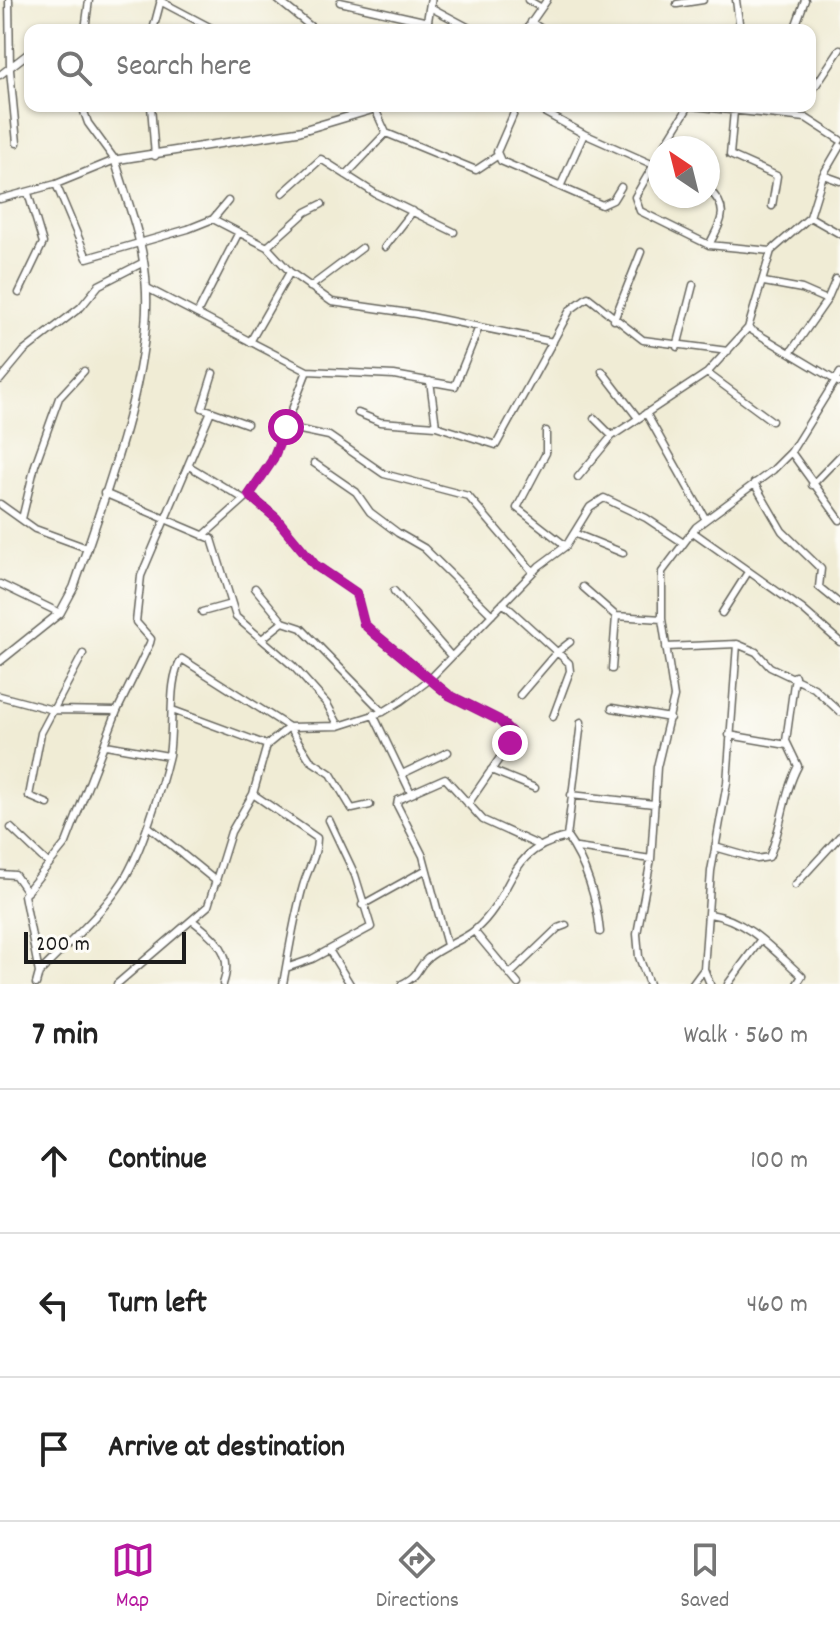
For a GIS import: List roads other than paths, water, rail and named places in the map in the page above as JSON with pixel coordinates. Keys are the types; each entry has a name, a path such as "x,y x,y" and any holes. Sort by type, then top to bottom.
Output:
{"street":[{"path":"9,0 10,70 17,143"},
{"path":"86,24 89,0"},
{"path":"155,24 161,0 204,24"},
{"path":"278,0 308,24"},
{"path":"528,0 540,7"},
{"path":"534,24 531,22 547,0"},
{"path":"677,4 703,0"},
{"path":"736,0 739,24"},
{"path":"796,24 805,0"},
{"path":"340,2 420,24"},
{"path":"427,24 430,4 463,24"},
{"path":"816,85 840,49"},
{"path":"0,75 24,57"},
{"path":"0,661 60,613 74,587 144,354 147,288 140,243 115,160 88,123 84,112"},
{"path":"151,112 155,156"},
{"path":"0,199 56,184 115,160 300,131 366,112"},
{"path":"381,112 386,133"},
{"path":"386,133 476,170 497,156 515,112"},
{"path":"544,112 584,134 648,162"},
{"path":"671,136 687,112"},
{"path":"734,112 730,155 777,176 772,206"},
{"path":"578,477 612,436 707,373 728,351 748,328 771,251 810,217 823,175 840,143 806,118 774,112"},
{"path":"346,175 386,133"},
{"path":"560,187 584,134"},
{"path":"497,156 602,205 613,200 621,187"},
{"path":"283,193 321,159 454,232"},
{"path":"823,175 840,181"},
{"path":"648,179 635,197 640,211 709,245 771,251"},
{"path":"56,184 87,258 213,219 228,201"},
{"path":"19,293 42,250 28,193"},
{"path":"709,245 724,216 720,203"},
{"path":"267,247 306,212 322,204"},
{"path":"385,247 413,211"},
{"path":"810,217 840,234"},
{"path":"213,219 267,247 290,272 332,302 553,342"},
{"path":"197,314 239,232"},
{"path":"310,287 362,248"},
{"path":"614,320 641,252"},
{"path":"0,380 24,351 81,307 99,285 144,262"},
{"path":"250,342 290,272"},
{"path":"790,353 827,300 836,279"},
{"path":"764,282 802,289 827,300"},
{"path":"677,347 693,285"},
{"path":"147,288 307,371 394,375 455,386 479,327"},
{"path":"358,413 380,422 436,426 496,445 570,310 588,297 643,340 677,347 728,351"},
{"path":"748,328 837,381"},
{"path":"22,519 35,465 59,398 84,371"},
{"path":"203,536 246,497 272,461 307,371"},
{"path":"602,371 638,418"},
{"path":"213,373 202,408 247,424"},
{"path":"707,373 772,421"},
{"path":"649,984 639,957 637,934 651,859 657,767 674,689 662,619 660,579 682,542 705,518 791,452 840,373"},
{"path":"430,381 436,426"},
{"path":"36,984 39,973 24,895 66,843 117,711 151,639 136,622 139,584 211,411"},
{"path":"646,413 705,518"},
{"path":"594,418 612,436"},
{"path":"286,427 329,436 384,474 468,496 533,572"},
{"path":"546,431 546,453 517,508 566,546"},
{"path":"791,452 840,520"},
{"path":"812,485 840,456"},
{"path":"314,463 356,492 370,512 388,526 424,548 492,615"},
{"path":"189,466 246,497 276,518 315,565 356,593 364,624 449,695 499,720 511,732 510,743 468,804"},
{"path":"754,483 782,531 821,569 819,587 840,604"},
{"path":"104,493 212,539 236,617 263,638 327,704 339,726"},
{"path":"117,984 193,921 213,897 231,832 253,794 267,745 289,727 339,726 383,712 429,680 533,572 566,546 590,507 604,498 646,518 682,542"},
{"path":"0,504 54,537 87,548"},
{"path":"693,532 802,609 840,642"},
{"path":"576,534 623,553"},
{"path":"722,613 748,572"},
{"path":"0,584 60,613"},
{"path":"583,587 616,616 662,619"},
{"path":"255,588 283,622 301,628 383,712"},
{"path":"394,591 451,656"},
{"path":"503,603 569,663 570,671 553,717"},
{"path":"202,612 231,604"},
{"path":"612,669 616,616"},
{"path":"263,638 283,622"},
{"path":"520,695 556,653 570,642"},
{"path":"666,647 737,644 756,652 770,667 795,676 840,712"},
{"path":"710,984 704,969 715,847 727,783 737,644"},
{"path":"48,804 29,796 41,733 83,654"},
{"path":"39,973 120,885 148,826 168,756 175,711 172,680 182,659 289,727 310,760 331,774 352,809 370,805"},
{"path":"715,847 757,859 769,857 780,833 798,766 787,745 795,676"},
{"path":"0,696 53,710 117,711"},
{"path":"612,708 670,718"},
{"path":"175,711 267,745"},
{"path":"373,714 409,791 414,793"},
{"path":"581,722 567,837 577,848 598,913 600,932"},
{"path":"729,735 787,745"},
{"path":"106,745 168,756"},
{"path":"402,774 448,752"},
{"path":"491,770 535,788"},
{"path":"447,945 416,839 397,805 398,800 445,778 483,820 538,845"},
{"path":"253,794 317,838 316,855 304,883 283,984"},
{"path":"571,795 654,804"},
{"path":"286,968 329,950 371,927 355,875 329,820"},
{"path":"148,826 217,882"},
{"path":"11,828 49,864"},
{"path":"795,885 840,836"},
{"path":"418,984 425,961 474,931 495,907 524,857 538,845 567,837"},
{"path":"577,848 651,859"},
{"path":"362,905 425,870"},
{"path":"0,874 15,875 27,892"},
{"path":"710,914 729,917 761,939 802,976 797,984"},
{"path":"193,921 224,949 226,974 223,984"},
{"path":"510,974 558,928 566,925"},
{"path":"474,931 518,984"},
{"path":"728,984 761,939"},
{"path":"329,950 350,984"},
{"path":"693,984 704,969"},
{"path":"402,984 418,976"}]}
